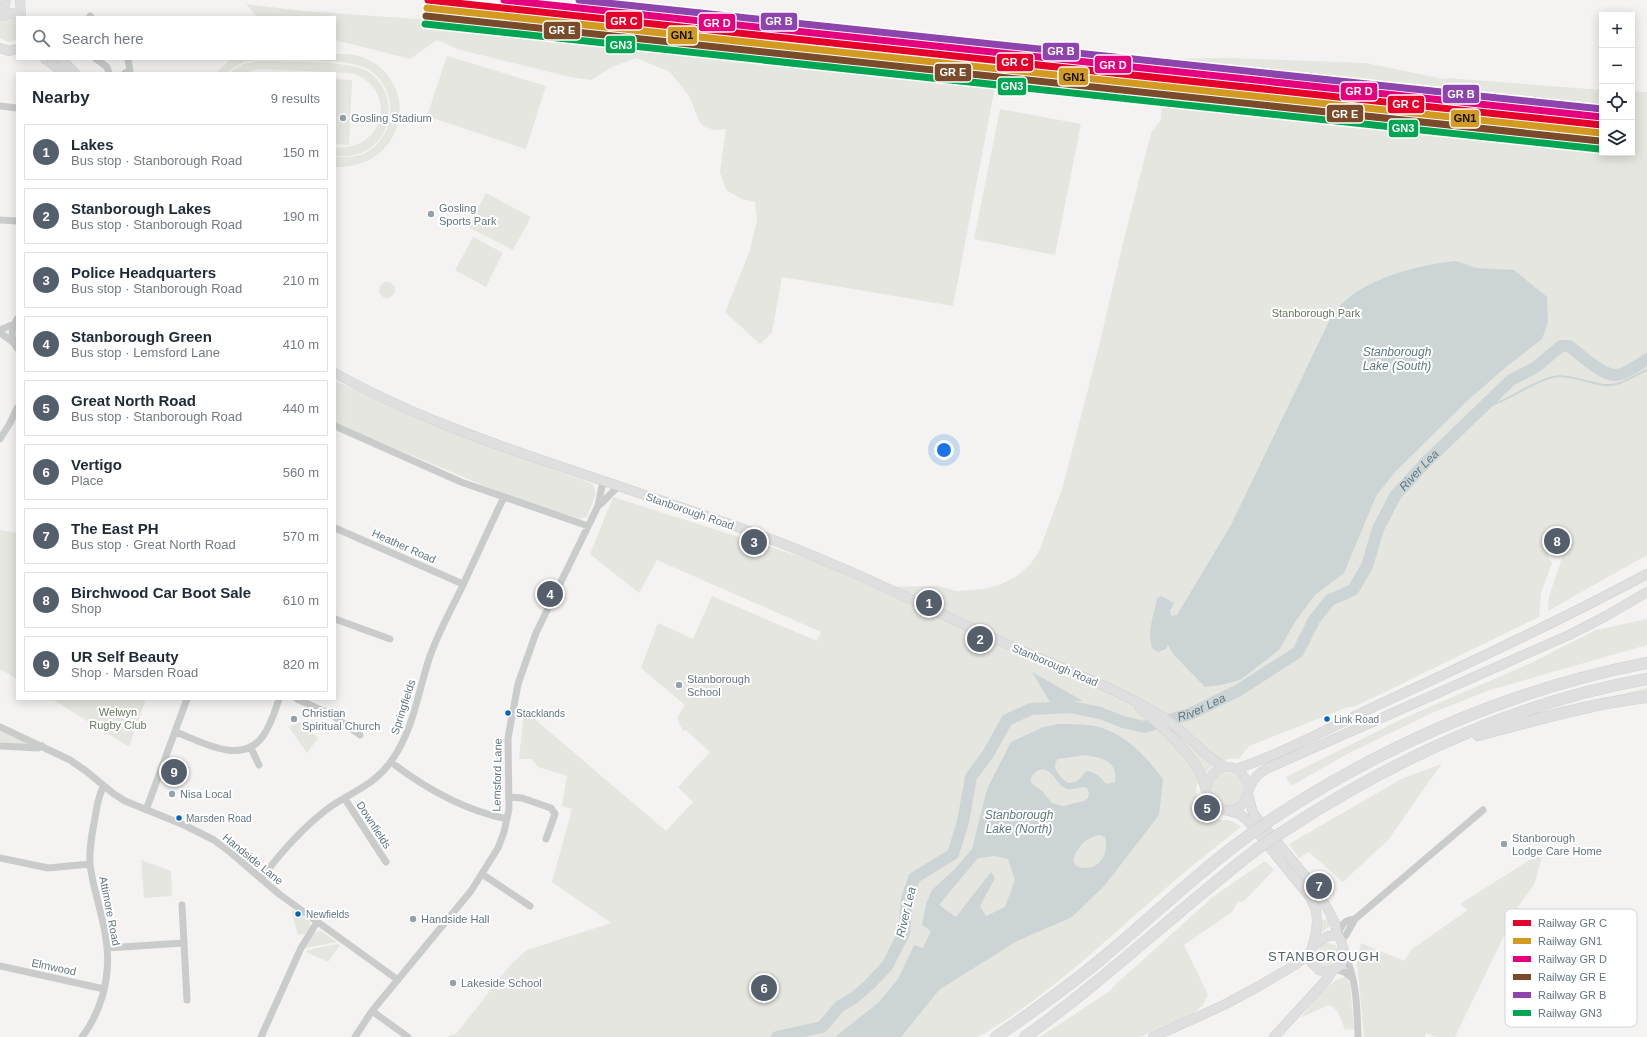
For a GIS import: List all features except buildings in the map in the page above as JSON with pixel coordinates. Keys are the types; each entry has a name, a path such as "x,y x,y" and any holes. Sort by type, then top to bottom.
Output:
{"highway":[{"path":"1616,669 1647,657"},
{"path":"996,1037 1039,1007 1099,961 1200,872 1275,817 1343,775 1391,749 1441,726 1507,701 1551,686 1616,669 1647,663"},
{"path":"1025,1037 1083,994 1197,896 1257,849 1360,784 1398,763 1494,722 1577,695 1647,679"},
{"path":"1438,745 1562,713 1606,704 1647,698"}],"main road":[{"path":"6,0 1,15 12,13 19,16"},
{"path":"20,0 21,16"},
{"path":"0,48 9,51 16,49"},
{"path":"46,60 63,72"},
{"path":"62,60 74,72"},
{"name":"Stanborough Road","path":"336,374 401,406 478,438 704,516 835,565 998,640 1087,678 1129,698 1154,715"},
{"path":"1206,788 1208,780 1213,772 1231,768 1285,748 1478,659 1647,574"},
{"path":"1154,715 1195,765 1206,788 1207,795 1213,804 1222,810 1228,810 1243,804 1255,777 1266,769 1569,635 1606,616 1647,592"},
{"path":"1154,715 1186,735 1207,756 1245,777 1249,792 1250,806 1253,813 1292,858 1317,891 1335,923 1345,954 1341,965 1318,987 1274,1037"},
{"path":"1153,1037 1224,1005 1259,986 1295,965 1310,954 1313,945 1316,934 1317,916 1314,904 1310,897 1248,821 1239,814 1228,810"},
{"path":"1313,945 1328,936 1339,937"},
{"path":"1310,954 1320,981 1318,987"},
{"path":"1295,965 1316,967 1325,972 1335,970"}],"street":[{"path":"97,60 107,67 109,72"},
{"path":"128,60 128,72"},
{"path":"0,106 16,108"},
{"path":"0,220 16,221"},
{"path":"0,330 16,321"},
{"path":"15,345 12,332 16,321"},
{"path":"0,333 15,345"},
{"path":"0,439 14,425 16,414"},
{"path":"336,426 461,482 588,526"},
{"name":"Lemsford Lane","path":"355,1037 372,1011 444,926 471,891 498,848 507,819 509,797 508,738 518,684 536,633 598,506 603,481"},
{"name":"Lemsford Lane","path":"598,506 603,503 608,494 619,487"},
{"name":"Springfields","path":"261,879 299,834 331,806 345,799 378,777 391,762 404,741 430,656 442,626 504,497"},
{"name":"Heather Road","path":"336,528 463,584"},
{"path":"336,618 390,639"},
{"path":"146,810 187,700"},
{"path":"176,732 230,751 240,751 251,748 263,736 269,726 279,700"},
{"path":"299,700 332,715 360,735"},
{"name":"Handside Lane","path":"0,727 42,746 80,767 125,801 184,825 214,840 261,879 317,922 398,980"},
{"path":"0,746 38,748 42,746"},
{"path":"251,748 259,765"},
{"path":"391,762 435,792 466,807 507,819"},
{"name":"Attimore Road","path":"82,1037 100,1006 107,976 107,948 90,864 91,837 98,803 104,786"},
{"path":"509,797 522,798 551,808 554,811 546,839"},
{"name":"Downfields","path":"345,799 386,862"},
{"path":"1339,937 1341,925 1347,919 1355,919 1483,810"},
{"path":"0,858 48,868 90,864"},
{"path":"482,874 530,906"},
{"path":"182,905 187,1000"},
{"path":"261,1037 301,948 317,922"},
{"path":"107,948 183,944"},
{"path":"1345,954 1351,968 1356,998 1358,1037"},
{"name":"Elmwood","path":"0,966 104,989"},
{"path":"1335,970 1346,973 1352,978"},
{"path":"372,1011 408,1037"}],"green space":[{"path":"246,4 304,11 460,22 623,37 995,87 953,306 782,277 772,333 760,344 725,312 750,250 757,220 755,202 742,199 726,190 720,172 726,129 716,130 704,127 698,119 690,97 670,72 636,58 612,67 591,80 570,77 457,49 437,40 410,59 336,40 336,16 256,16"},
{"path":"10,17 16,20 16,40 8,42 0,38 0,22"},
{"path":"336,54 349,54 362,57 381,68 394,84 399,103 398,122 391,140 378,154 359,164 336,167 336,157 360,155 369,151 381,140 387,130 390,119 388,96 384,86 377,76 368,69 359,65 332,61 300,60 336,60"},
{"path":"447,56 546,86 526,149 427,116"},
{"name":"Stanborough Park","path":"1227,58 1366,63 1443,79 1447,78 1599,90 1599,156 1635,156 1635,91 1647,92 1647,555 1548,611 1549,596 1564,552 1561,549 1548,555 1552,563 1541,593 1539,617 1354,707 1348,707 1249,746 1239,759 1225,760 1214,765 1196,786 1200,805 1214,818 1234,822 1241,827 1183,873 1046,991 1001,1023 978,1037 448,1037 456,1034 512,963 527,950 611,923 552,882 572,809 562,806 567,776 538,767 531,759 519,759 524,710 666,831 693,802 678,787 710,752 686,730 683,731 677,718 685,705 641,668 658,623 693,639 712,596 817,641 821,632 657,560 639,593 590,554 613,497 830,566 876,587 938,586 956,591 983,589 999,585 1015,577 1030,565 1040,549 1063,486 1151,133 1161,120 1163,59"},
{"path":"230,60 254,60 243,62 228,72 216,72"},
{"path":"259,61 331,63 358,67 367,71 376,78 383,87 387,98 389,109 385,131 379,140 366,151 353,155 336,156 336,148 353,146 367,139 376,128 380,115 380,102 375,90 365,79 350,73 336,72 259,69 248,72 231,72 243,64"},
{"name":"Gosling Stadium","path":"336,79 352,80 349,145 336,144"},
{"path":"1000,109 1081,124 1055,255 974,239"},
{"path":"486,193 531,217 513,250 468,227"},
{"path":"473,237 503,253 486,287 455,270"},
{"path":"387,282 393,284 395,290 393,296 387,298 381,296 379,290 381,284"},
{"path":"336,381 493,448 593,484 596,494 587,517 579,519 506,495 336,423"},
{"path":"0,530 16,533 16,678 0,669"},
{"path":"1647,619 1647,645 1490,690 1434,712 1349,753 1291,786 1286,777 1404,718 1531,663 1596,630"},
{"path":"1647,688 1647,694 1577,705"},
{"name":"Welwyn Rugby Club","path":"54,700 146,700 129,747"},
{"path":"302,722 318,738 307,753 289,727"},
{"path":"0,731 31,744 0,744"},
{"path":"1442,764 1389,839 1343,882 1309,852 1299,858 1289,844 1403,778"},
{"path":"1227,773 1236,776 1240,780 1243,789 1240,798 1236,802 1227,805 1218,802 1214,798 1211,789 1214,780 1218,776"},
{"path":"1544,851 1534,885 1517,909 1505,909 1505,934 1455,1037 1436,1037 1426,1033 1425,1037 1364,1037 1357,962 1361,943 1404,961 1412,949 1468,910 1460,904"},
{"path":"141,860 171,871 172,896 144,898"},
{"path":"1265,861 1274,870 1244,901 1238,902 1232,912 1184,945 1208,995 1203,1005 1192,1015 1140,1037 1040,1037 1110,991 1214,896"},
{"path":"291,909 310,922 310,927 305,934 298,935"},
{"path":"1329,918 1331,926 1321,932 1321,921"},
{"path":"320,930 337,942 305,948 313,934"},
{"path":"1328,943 1337,946 1340,955 1337,964 1328,967 1319,964 1316,955 1319,946"},
{"path":"337,944 340,945 328,962 306,952 308,950"},
{"path":"1345,976 1350,984 1354,1029 1345,1030 1338,1012 1329,1005 1300,1018 1333,982 1344,978"}],"water":[{"name":"Stanborough Lake (South)","path":"1456,261 1476,268 1514,270 1547,297 1548,323 1542,339 1506,367 1468,400 1395,472 1376,496 1344,573 1315,595 1295,622 1279,650 1240,680 1205,687 1174,655 1168,645 1166,649 1158,652 1152,648 1150,635 1157,598 1161,596 1174,603 1170,611 1171,616 1177,615 1231,525 1333,313 1344,302 1363,288 1388,276 1415,268"},
{"path":"1032,672 1083,701 1050,702"},
{"name":"Stanborough Lake (North)","path":"1059,724 1084,725 1099,727 1121,737 1148,760 1163,779 1159,815 1105,885 1072,917 1017,941 939,990 901,1037 835,1037 878,1003 898,979 914,945 923,948 931,931 922,925 926,904 932,890 955,869 972,849 987,789 1011,742 1043,727","holes":["1085,755 1103,759 1112,765 1114,769 1115,782 1106,784 1100,777 1086,771 1078,780 1068,783 1057,772 1055,766 1058,759","1043,769 1051,773 1065,788 1087,788 1089,793 1088,798 1084,801 1063,806 1052,803 1042,791 1031,783 1033,775","1100,835 1105,837 1105,851 1100,862 1090,868 1076,866 1073,860 1077,851 1083,843 1095,836","995,856 1008,859 1015,880 1005,907 986,916 980,906 995,878 991,872 956,917 939,905 978,858"]}],"waterway":[{"name":"River Lea","path":"777,1037 822,1027 840,1006 854,998 887,966 904,933 907,899 914,878 953,854 963,822 971,777 988,754 1007,720 1031,709 1071,707 1100,713 1123,722 1144,727 1190,714 1239,690 1298,652 1314,620 1330,600 1353,590 1367,566 1378,529 1395,496 1426,462 1511,380 1536,367 1561,346 1569,346 1599,369 1611,375 1617,375 1625,372 1647,359"},
{"path":"1482,407 1501,401 1553,377 1568,377 1609,385 1624,382 1647,370"}],"transit line":[{"path":"428,0 1599,125"},
{"path":"504,0 1599,117"},
{"path":"579,0 1599,109"},
{"path":"426,16 1599,141"}],"rail line":[{"name":"GN1","path":"427,8 1599,133"},
{"name":"GN3","path":"425,24 1599,149"}],"place":[{"name":"Gosling Stadium","path":"343,118"},
{"name":"Gosling Sports Park","path":"431,214"},
{"name":"Birchwood Car Boot Sale","path":"1557,541"},
{"name":"Police Headquarters","path":"754,542"},
{"name":"Stanborough Green","path":"550,594"},
{"name":"Lakes","path":"929,603"},
{"name":"Stanborough Lakes","path":"980,639"},
{"name":"Stanborough School","path":"679,685"},
{"name":"Stacklands","path":"508,713"},
{"name":"Christian Spiritual Church","path":"294,719"},
{"name":"Link Road","path":"1327,719"},
{"name":"UR Self Beauty","path":"174,772"},
{"name":"Nisa Local","path":"172,794"},
{"name":"Great North Road","path":"1207,808"},
{"name":"Marsden Road","path":"179,818"},
{"name":"Stanborough Lodge Care Home","path":"1504,844"},
{"name":"The East PH","path":"1319,886"},
{"name":"Newfields","path":"298,914"},
{"name":"Handside Hall","path":"413,919"},
{"name":"Lakeside School","path":"453,983"},
{"name":"Vertigo","path":"764,988"}],"district":[{"name":"STANBOROUGH","path":"1324,956"}]}
